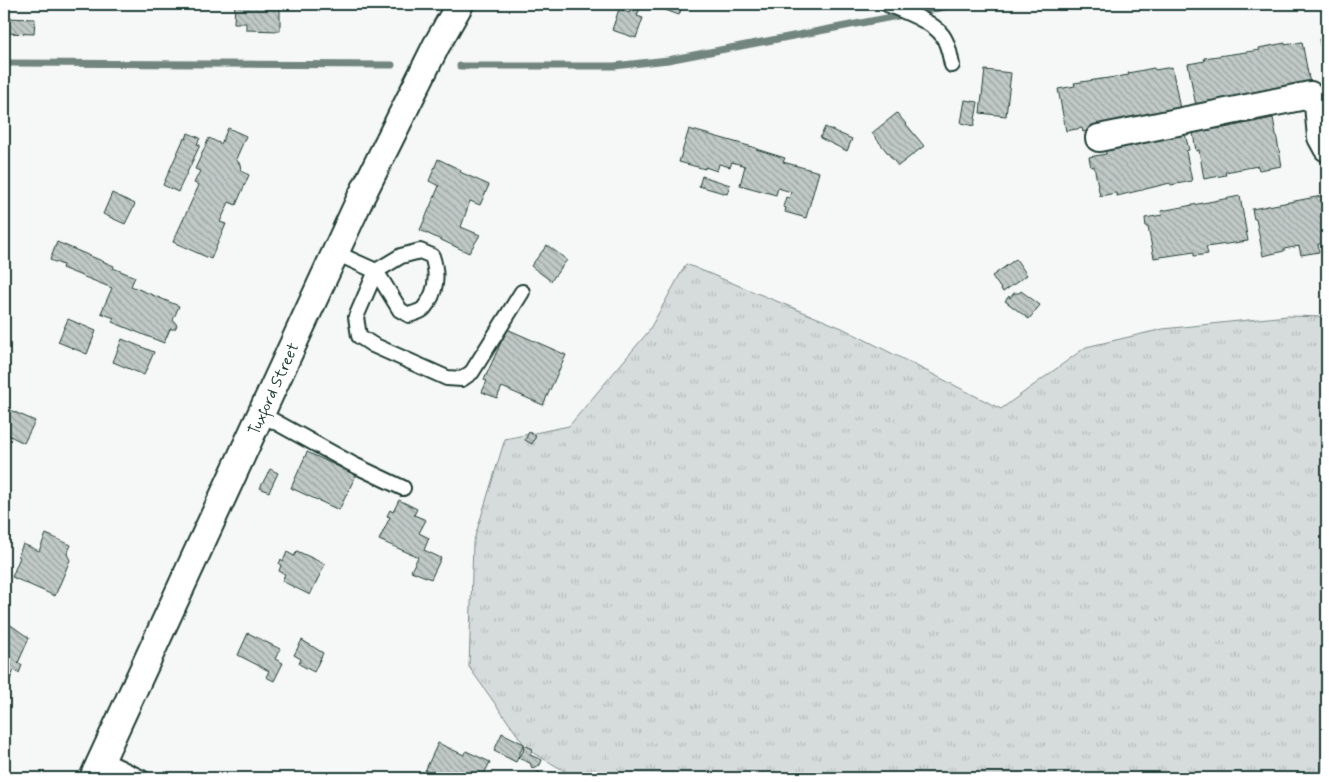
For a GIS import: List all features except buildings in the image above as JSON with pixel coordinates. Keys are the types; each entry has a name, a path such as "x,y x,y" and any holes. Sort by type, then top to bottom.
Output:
{"street":[{"name":"Tuxford Street","path":"97,769 366,189 436,46 460,4"},
{"path":"1098,138 1310,96 1318,105 1321,137 1327,148"}],"lane":[{"path":"887,4 930,24 942,33 952,65"},
{"path":"336,253 376,271 400,310 409,315 423,310 434,289 437,270 432,256 420,250 401,256 376,271 356,317 359,336 373,345 447,378 462,379 472,372 522,292"},
{"path":"261,414 352,464 403,488"},
{"path":"97,769 142,778"}],"green space":[{"path":"686,264 842,328 1001,409 1086,347 1163,329 1287,316 1327,317 1327,778 577,778 528,750 469,667 473,543 505,439 569,426 648,332"}],"waterway":[{"path":"460,66 614,66 668,60 960,4"},
{"path":"4,63 392,65"}]}
